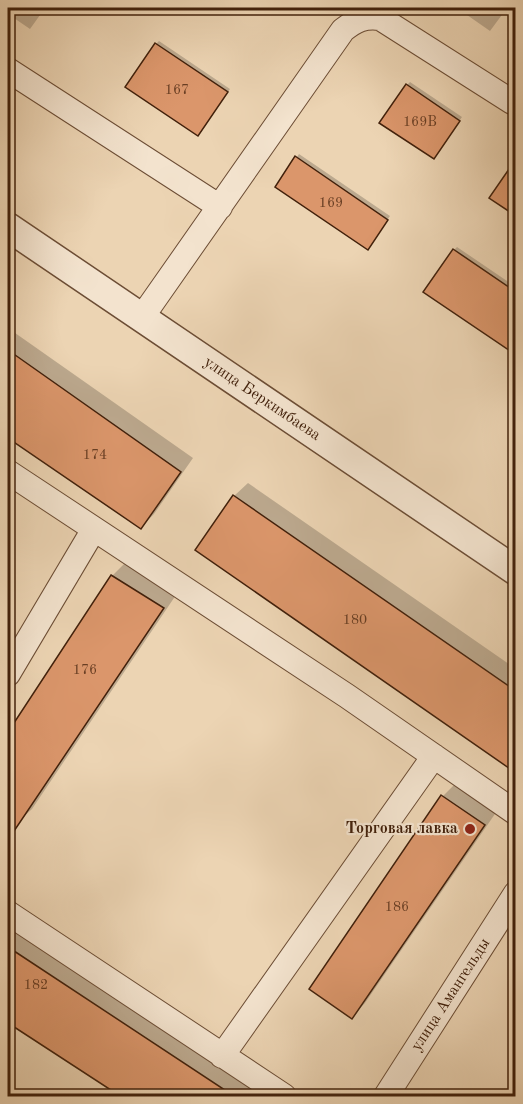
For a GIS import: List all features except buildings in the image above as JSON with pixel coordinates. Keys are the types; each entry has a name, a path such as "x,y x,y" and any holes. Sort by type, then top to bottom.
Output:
{"street":[{"path":"142,318 343,30 356,20 368,16 380,18 512,102"},
{"path":"8,70 220,207"},
{"name":"улица Беркимбаева","path":"8,227 516,571"},
{"path":"8,472 516,813"},
{"path":"8,674 94,529"},
{"path":"222,1056 434,756"},
{"name":"улица Амангельды","path":"386,1096 514,900"},
{"path":"8,913 284,1096"}],"place":[{"name":"Торговая лавка","path":"470,829"}]}
